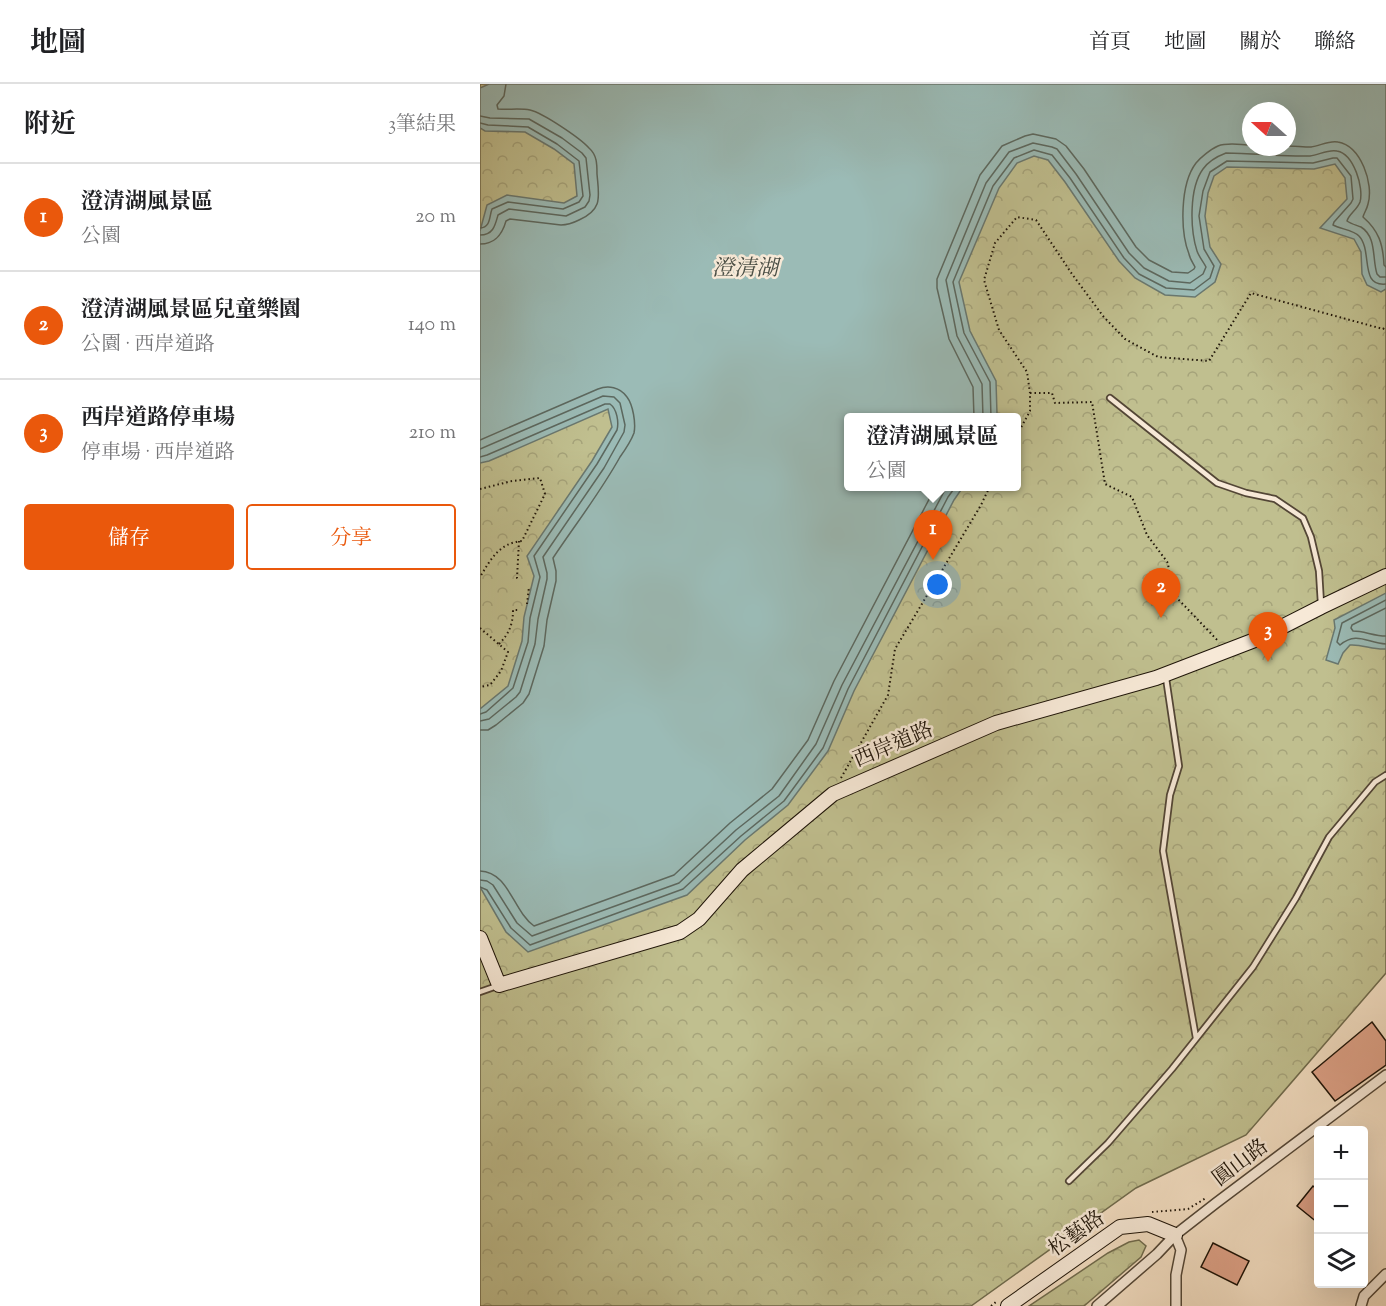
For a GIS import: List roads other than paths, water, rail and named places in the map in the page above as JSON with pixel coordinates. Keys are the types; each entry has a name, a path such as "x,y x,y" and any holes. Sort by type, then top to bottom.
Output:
{"street":[{"name":"西岸道路","path":"499,985 680,932 699,919 742,870 833,794 996,723 1165,675 1260,638 1386,576"},
{"path":"480,938 499,985"},
{"name":"圓山路","path":"1097,1306 1157,1254 1175,1235 1220,1199 1386,1075"},
{"name":"松藝路","path":"1008,1306 1120,1227 1148,1224 1175,1235"},
{"path":"1175,1235 1181,1250 1176,1275 1176,1306"},
{"path":"1360,1306 1364,1296 1386,1274"}],"lane":[{"path":"1110,398 1217,483 1246,493 1275,499 1303,518 1311,537 1319,571 1321,607"},
{"path":"1165,675 1179,766 1170,795 1163,851 1196,1038"},
{"path":"1069,1180 1108,1143 1253,967 1296,898 1329,837 1375,782 1386,775"},
{"path":"480,992 499,985"}],"water":[{"name":"澄清湖","path":"489,84 1386,84 1386,289 1381,292 1367,285 1362,274 1361,252 1354,239 1320,228 1347,199 1345,178 1335,164 1314,169 1227,167 1214,176 1208,193 1205,216 1210,247 1221,264 1215,282 1195,297 1165,295 1135,278 1119,261 1048,160 1034,156 1017,163 999,188 959,282 970,331 996,381 997,413 844,413 844,491 960,491 854,691 828,751 788,805 745,840 687,895 528,952 506,932 480,887 480,709 508,686 522,641 524,617 534,576 527,556 592,461 612,427 608,409 480,463 480,231 487,205 507,195 564,203 577,196 574,164 554,149 525,132 485,131 480,128 480,88"},
{"path":"1386,593 1386,649 1350,645 1338,664 1326,660 1335,628 1334,620"}],"place":[{"name":"澄清湖風景區","path":"933,560"},
{"name":"澄清湖風景區兒童樂園","path":"1161,618"},
{"name":"西岸道路停車場","path":"1268,662"}]}
